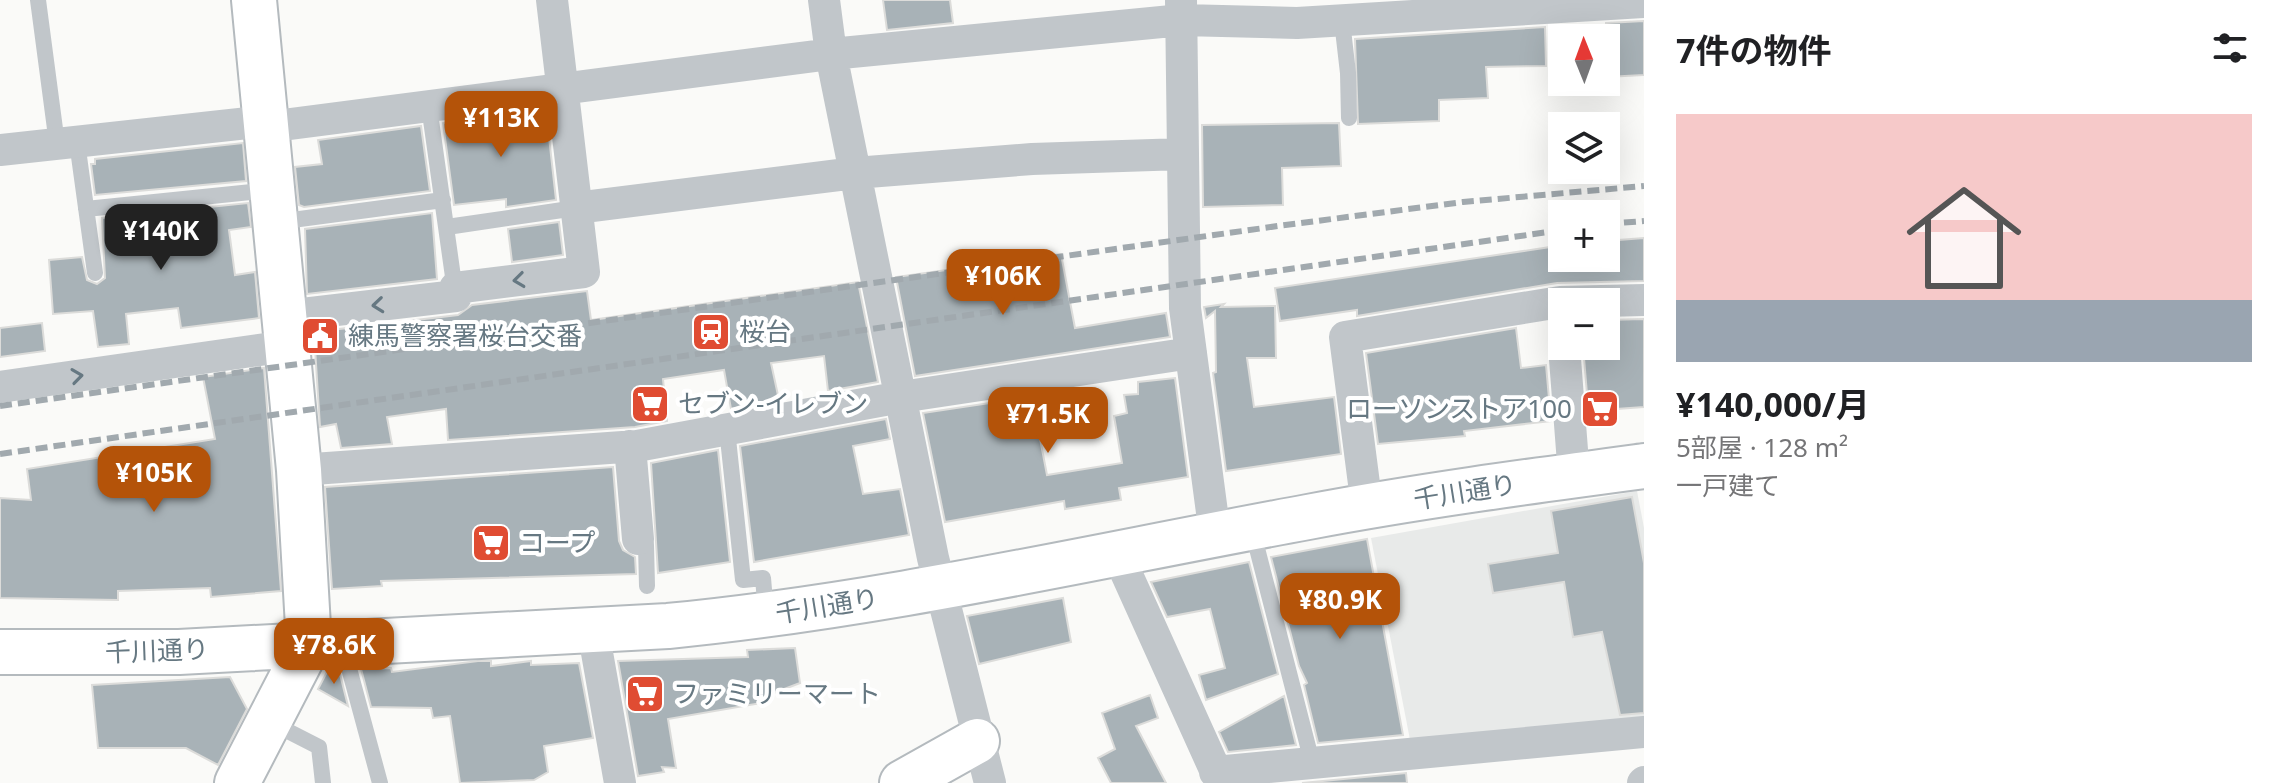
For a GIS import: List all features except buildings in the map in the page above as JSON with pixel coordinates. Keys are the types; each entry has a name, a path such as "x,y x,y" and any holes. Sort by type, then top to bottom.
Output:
{"main road":[{"path":"237,783 309,644 299,470 254,0"},
{"name":"千川通り","path":"0,652 179,652 593,630 767,616 940,588 1367,507 1574,476 1643,469"},
{"path":"902,783 977,741"}],"street":[{"path":"0,387 286,331 455,292 584,272 552,0"},
{"path":"824,0 831,54 940,588 990,783"},
{"path":"0,150 429,106 1182,10 1295,12 1342,21 1644,2"},
{"path":"1182,10 1185,308 1191,353 1233,531"},
{"path":"576,208 855,173 1032,159 1183,154"},
{"path":"1620,304 1644,300"},
{"path":"1367,507 1345,337 1548,315"},
{"path":"299,470 630,446 901,397 1191,353"},
{"path":"1565,360 1574,476"},
{"path":"630,446 638,539"},
{"path":"1118,555 1218,778 1644,732"},
{"path":"593,630 620,783"}],"lane":[{"path":"38,0 67,143 86,209 95,273"},
{"path":"1342,21 1349,118"},
{"path":"429,106 455,292"},
{"path":"86,209 443,200"},
{"path":"447,227 576,208"},
{"path":"727,429 743,580 763,578 767,616"},
{"path":"1233,531 1313,766"},
{"path":"638,539 646,545 647,586"},
{"path":"350,672 380,783"},
{"path":"271,722 319,747 323,783"}],"shaded area":[{"path":"1637,491 1644,528 1644,723 1411,745 1371,538"}],"railway":[{"path":"0,406 1278,226 1463,202 1644,186"},
{"path":"1620,223 1644,221"},
{"path":"0,454 1548,232"}],"place":[{"name":"桜台","path":"711,332"},
{"name":"練馬警察署桜台交番","path":"320,336"},
{"name":"セブン-イレブン","path":"650,404"},
{"name":"ローソンストア100","path":"1600,409"},
{"name":"コープ","path":"491,543"},
{"name":"ファミリーマート","path":"645,694"}]}
